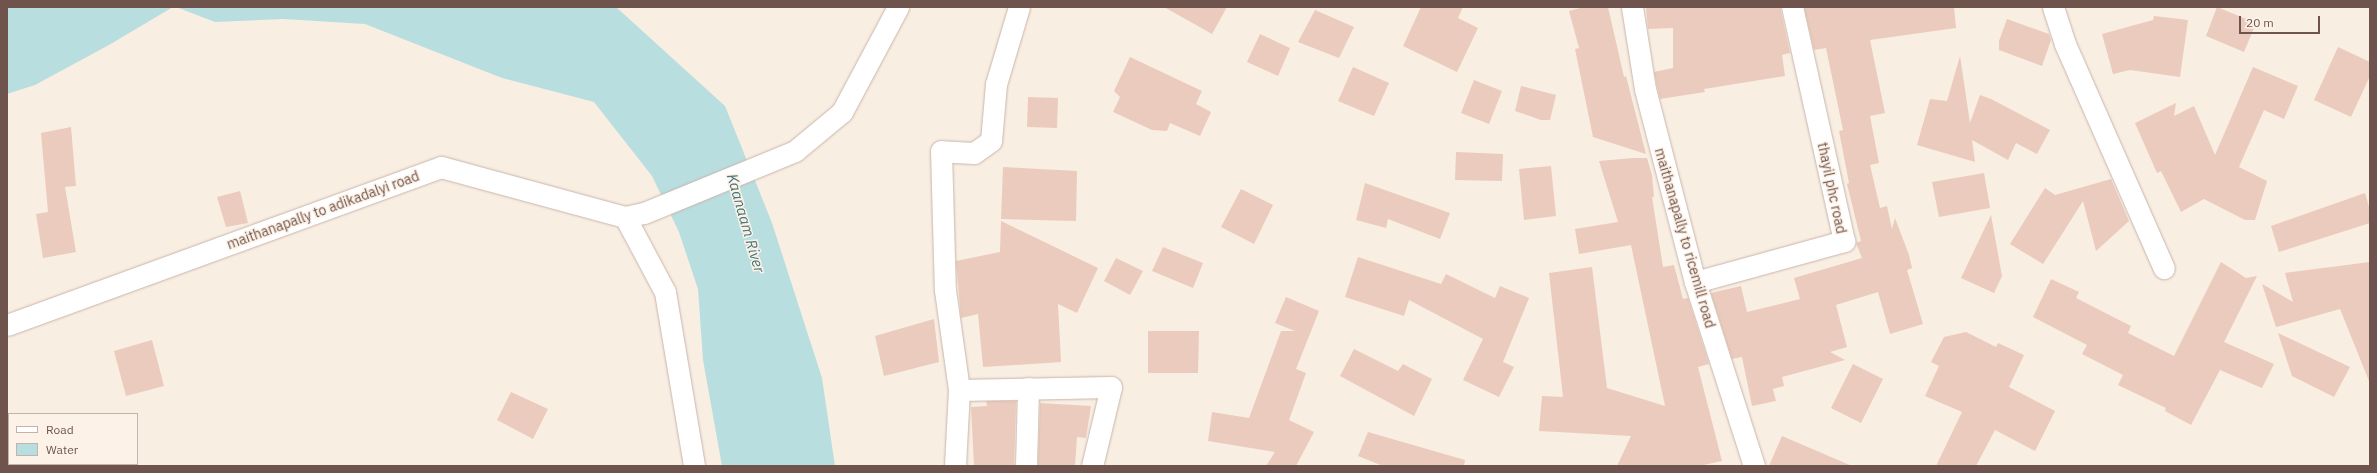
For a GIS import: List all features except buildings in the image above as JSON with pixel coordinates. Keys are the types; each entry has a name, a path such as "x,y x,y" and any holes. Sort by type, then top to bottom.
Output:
{"street":[{"path":"694,466 665,292 634,215 795,151 842,112 898,7"},
{"path":"955,466 959,390 945,290 940,151 974,153 990,141 996,84 1019,7"},
{"name":"maithanapally to ricemill road","path":"1632,7 1645,89 1695,282 1754,466"},
{"name":"thayil phc road","path":"1695,282 1844,241 1792,7"},
{"path":"2053,7 2065,44 2164,268"},
{"name":"maithanapally to adikadalyi road","path":"7,324 442,167 634,215"},
{"path":"959,390 1111,387 1092,466"},
{"path":"1026,466 1028,388"}],"water":[{"path":"7,7 173,7 109,45 35,85 7,94"},
{"name":"Kaanaam River","path":"176,7 616,7 725,106 772,223 822,378 835,466 722,466 703,360 698,289 679,232 652,176 594,102 502,78 365,24 283,19 215,22"}]}
